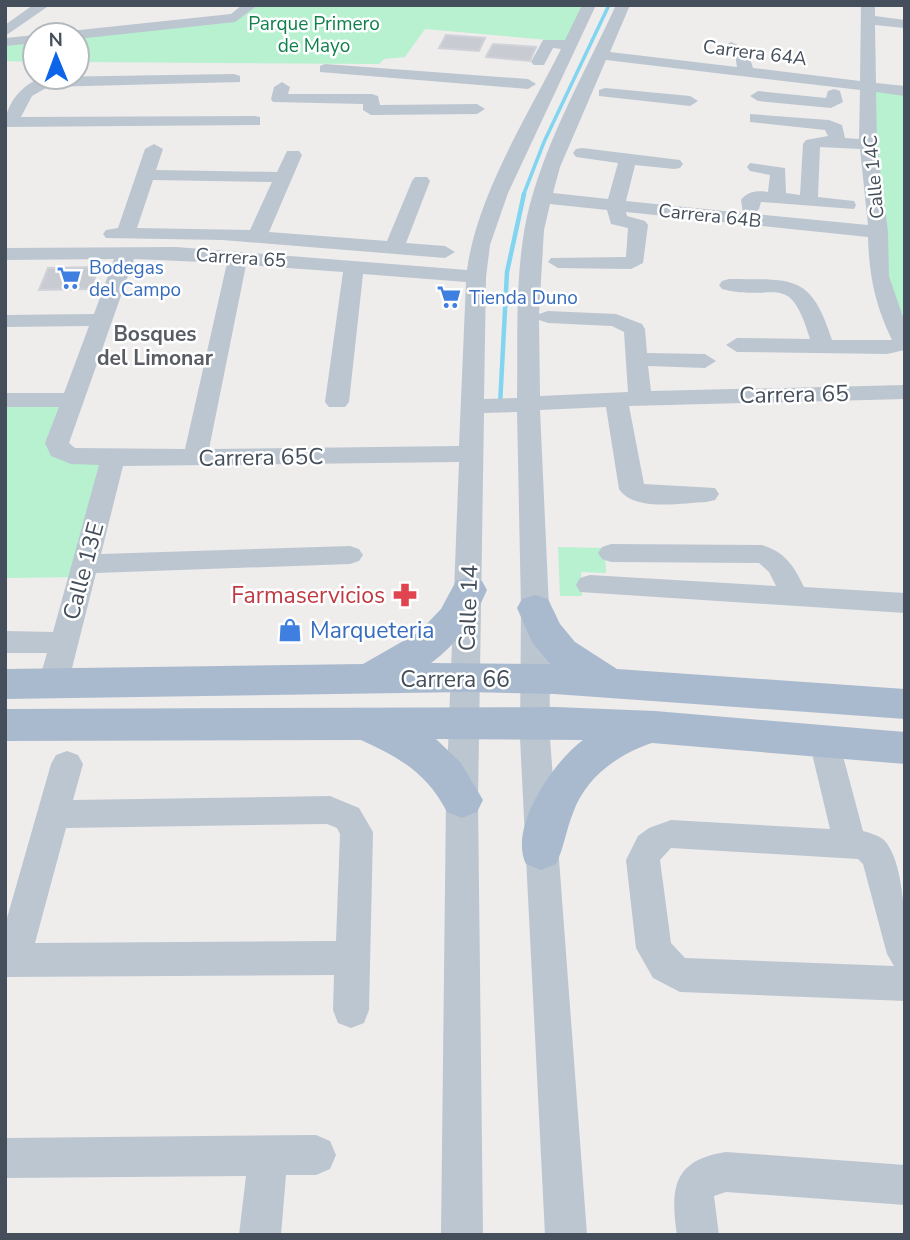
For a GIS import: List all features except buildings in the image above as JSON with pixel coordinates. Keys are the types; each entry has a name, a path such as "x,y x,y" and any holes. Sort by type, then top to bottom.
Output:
{"main road":[{"path":"351,681 389,669 424,650 453,622 469,590"},
{"path":"535,608 545,633 566,657 595,676 620,684"},
{"name":"Carrera 66","path":"5,684 536,678 905,704"},
{"path":"118,724 133,714 138,704 137,693 128,683"},
{"name":"Carrera 66","path":"5,725 535,723 655,727 905,748"},
{"path":"340,725 379,730 414,745 442,769 462,800"},
{"path":"541,851 551,807 575,771 611,743 655,727"}],"street":[{"path":"6,33 43,5"},
{"path":"91,33 235,18 251,5"},
{"name":"Calle 14","path":"462,1235 462,800 476,276 480,246 499,193 589,5"},
{"path":"566,1235 535,723 535,608 528,458 529,279 534,230 551,167 623,5"},
{"path":"108,31 135,12"},
{"path":"868,13 905,24"},
{"name":"Calle 14C","path":"868,13 868,145 878,232 878,276 882,295 905,344"},
{"path":"539,62 548,43 570,45"},
{"path":"731,46 741,52 747,73"},
{"name":"Carrera 64A","path":"600,55 905,91"},
{"path":"648,97 659,62"},
{"path":"441,67 528,84"},
{"path":"433,128 433,109 441,67"},
{"path":"325,69 441,67 558,73"},
{"path":"8,122 26,93 38,84 53,80 235,74 220,121"},
{"path":"282,87 279,99 372,99 370,116 324,116"},
{"path":"5,93 26,93"},
{"path":"605,93 691,101"},
{"path":"758,96 793,100 828,98 822,124"},
{"path":"791,121 793,100"},
{"path":"371,110 477,109"},
{"path":"756,118 822,124 836,129 837,142"},
{"path":"8,122 254,121"},
{"path":"809,201 812,144 820,141 868,145"},
{"path":"5,400 72,400 102,320 153,149"},
{"path":"582,153 674,163"},
{"path":"257,237 293,155"},
{"path":"616,213 628,158"},
{"path":"756,167 779,172 777,197"},
{"path":"145,175 283,177"},
{"path":"394,248 421,181"},
{"path":"750,209 750,200 754,196 847,205"},
{"name":"Carrera 64B","path":"543,198 616,213 878,232"},
{"path":"558,262 631,263 636,259 638,225 616,213 563,219"},
{"path":"176,253 181,233"},
{"path":"5,235 126,244 181,233 445,252"},
{"name":"Carrera 65","path":"5,254 126,244 176,253 476,276"},
{"path":"195,458 238,257"},
{"path":"337,402 354,265"},
{"path":"729,285 783,288 798,293 807,302 823,346"},
{"path":"548,317 624,322 636,333 640,398"},
{"path":"5,321 102,320"},
{"path":"737,345 887,347 905,344"},
{"path":"852,347 861,368"},
{"path":"637,359 705,361"},
{"name":"Carrera 65","path":"473,407 640,398 905,392"},
{"path":"616,399 632,489 647,495 706,494"},
{"name":"Carrera 65C","path":"72,400 57,443 60,451 71,456 195,458 472,454"},
{"name":"Calle 13E","path":"53,684 113,458"},
{"path":"611,553 762,554 772,557 779,564 794,595"},
{"path":"85,564 350,555"},
{"path":"590,584 905,603"},
{"path":"5,642 64,643"},
{"path":"824,741 850,842"},
{"path":"67,764 9,960 353,958"},
{"path":"53,814 330,810 340,813 354,824 357,832 351,1010"},
{"path":"905,954 878,859 872,850 850,842 682,834 660,837 646,850 643,860 654,948 666,966 680,975 905,984"},
{"path":"5,1158 316,1154"},
{"path":"260,1235 268,1155"},
{"path":"698,1235 693,1201 695,1185 707,1174 726,1172 905,1185"}],"green space":[{"name":"Parque Primero de Mayo","path":"251,5 589,5 571,42 425,29 405,57 384,59 379,64 91,62 91,33 235,18"},
{"path":"21,40 21,62 5,61 5,42"},
{"path":"868,87 905,91 905,344 891,317"},
{"path":"5,400 72,400 60,451 113,458 81,577 5,578"},
{"path":"558,547 605,548 606,573 581,572 582,596 560,596"}],"waterway":[{"path":"523,196 544,142 609,5"},
{"path":"500,405 507,272 524,194"}],"place":[{"name":"Bodegas del Campo","path":"69,278"},
{"name":"Tienda Duno","path":"449,297"},
{"name":"Farmaservicios","path":"405,595"},
{"name":"Marqueteria","path":"290,630"}],"district":[{"name":"Bosques del Limonar","path":"155,346"}]}
